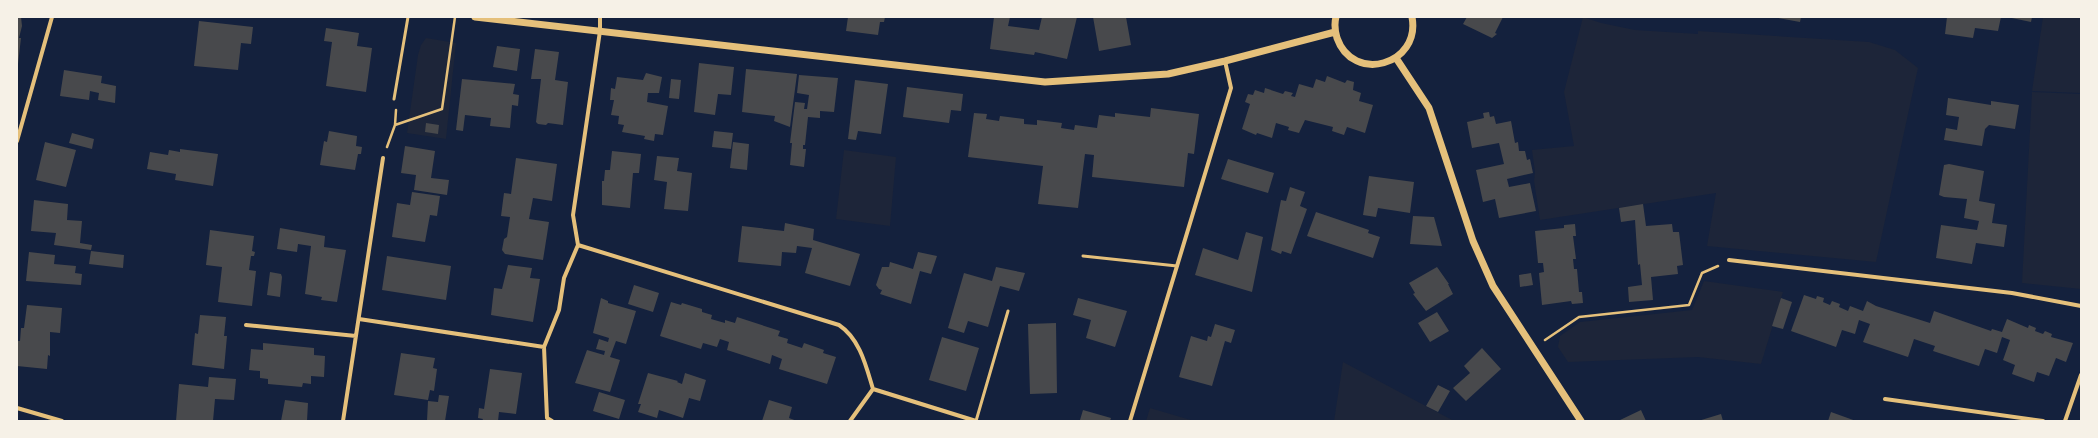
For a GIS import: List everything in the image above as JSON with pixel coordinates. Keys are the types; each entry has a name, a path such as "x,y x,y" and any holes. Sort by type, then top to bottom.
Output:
{"street":[{"path":"17,141 52,17"},
{"path":"475,17 1045,82 1168,74 1225,61 1335,32"},
{"path":"552,421 547,418 544,347 559,310 564,278 578,245 573,215 600,31 600,17"},
{"path":"1336,17 1335,32 1339,44 1347,54 1358,62 1378,64 1396,58 1405,49 1411,38 1413,25 1412,17"},
{"path":"1396,58 1429,108 1473,241 1493,286 1581,421"},
{"path":"1130,421 1231,88 1225,61"},
{"path":"343,421 383,158"},
{"path":"578,245 839,325 849,332 865,361 873,389"},
{"path":"1729,260 2012,293 2081,306"},
{"path":"359,319 544,347"},
{"path":"246,325 356,336"},
{"path":"2065,421 2081,375"},
{"path":"850,421 873,389"},
{"path":"873,389 976,421"},
{"path":"1885,399 2043,421"},
{"path":"17,408 62,421"}],"lane":[{"path":"394,99 408,17"},
{"path":"1083,256 1177,266"},
{"path":"976,421 1008,311"}],"path":[{"path":"383,158 395,125 442,109 455,17"},
{"path":"1533,348 1579,317 1689,305 1702,273 1729,260"}],"shaded area":[{"path":"1583,17 1601,23 1635,30 1698,34 1698,31 1869,42 1895,50 1918,68 1876,262 1707,246 1716,193 1540,220 1534,181 1535,172 1532,150 1574,146 1564,92"},
{"path":"2043,17 2081,17 2081,93 2032,91"},
{"path":"426,38 456,43 446,139 407,133 418,55 421,45"},
{"path":"2032,92 2081,94 2081,289 2022,283"},
{"path":"844,150 896,157 890,226 836,219"},
{"path":"1704,281 1783,292 1761,364 1698,357 1568,362 1558,347 1560,336 1580,322 1692,310"},
{"path":"1343,362 1454,421 1334,421"},
{"path":"1150,408 1194,421 1146,421"}],"building":[{"path":"17,17 21,17 22,26 19,38 21,38 18,64"},
{"path":"848,17 885,17 884,22 880,22 878,35 846,31"},
{"path":"994,17 1010,17 1008,26 1039,30 1042,17 1077,17 1067,59 1035,52 1034,55 990,49"},
{"path":"1093,17 1126,17 1131,45 1099,51"},
{"path":"1467,17 1503,17 1495,33 1497,34 1492,38 1463,24"},
{"path":"1773,17 1801,17 1800,22"},
{"path":"1947,17 2001,17 1998,31 1975,28 1973,38 1945,34"},
{"path":"2007,17 2032,17 2031,22"},
{"path":"199,21 253,27 251,44 241,43 238,70 194,66"},
{"path":"326,28 359,33 357,46 372,48 366,92 326,86 332,42 324,41"},
{"path":"497,46 520,49 517,71 493,67"},
{"path":"535,49 559,52 555,80 568,82 563,125 548,123 546,125 538,124 536,122 541,79 531,79"},
{"path":"699,63 734,67 731,95 718,94 715,115 694,112"},
{"path":"746,69 797,74 790,127 774,121 775,116 742,112"},
{"path":"64,70 102,76 101,83 116,86 115,103 98,100 99,93 90,91 89,100 60,96"},
{"path":"646,73 662,77 659,93 648,93 647,102 668,106 663,135 655,134 654,141 644,139 645,136 622,132 624,125 618,124 619,116 611,115 614,100 610,100 611,88 615,89 617,77 643,80"},
{"path":"799,75 838,78 834,112 820,111 820,118 808,117 805,145 803,145 803,149 806,149 804,167 790,165 792,143 790,143 795,102 805,103 804,109 807,109 809,95 797,93"},
{"path":"1327,76 1345,83 1347,80 1354,82 1353,90 1361,93 1359,101 1373,105 1365,133 1347,127 1344,135 1332,131 1333,127 1305,120 1299,133 1288,130 1289,127 1276,123 1272,138 1257,133 1256,135 1242,129 1250,104 1245,102 1248,94 1253,95 1255,90 1264,93 1265,88 1283,94 1285,91 1293,93 1291,96 1295,97 1299,84 1313,88 1316,79 1325,82"},
{"path":"462,79 515,84 513,94 519,95 518,106 512,105 510,128 490,126 491,118 465,115 463,131 456,130"},
{"path":"671,79 681,80 679,99 669,98"},
{"path":"855,80 888,84 881,134 858,131 856,140 848,139"},
{"path":"907,87 963,94 961,111 951,110 949,123 903,117"},
{"path":"1948,98 1991,105 1991,101 2019,105 2015,129 1989,125 1985,129 1982,146 1944,140 1946,128 1957,130 1959,117 1946,115"},
{"path":"1151,108 1199,114 1194,154 1188,153 1184,187 1092,177 1094,155 1085,154 1078,208 1038,204 1043,166 968,157 974,113 987,114 986,119 999,121 1000,116 1024,119 1024,124 1037,125 1037,120 1062,123 1061,128 1074,130 1075,125 1097,128 1099,115 1115,117 1115,113 1150,117"},
{"path":"1489,112 1490,117 1494,116 1496,124 1511,121 1515,143 1518,142 1519,151 1525,151 1527,160 1530,159 1533,173 1507,179 1509,187 1530,183 1536,211 1499,218 1495,199 1483,202 1476,170 1504,164 1499,143 1472,148 1467,122 1484,118 1483,113"},
{"path":"426,123 439,125 438,134 425,132"},
{"path":"329,131 357,136 356,146 362,147 361,154 358,154 355,170 320,165 324,141 327,142"},
{"path":"714,131 733,133 731,149 712,147"},
{"path":"72,133 94,139 92,149 69,143"},
{"path":"45,142 76,150 66,187 36,180"},
{"path":"733,142 749,144 747,170 730,168"},
{"path":"405,146 435,151 431,178 449,180 447,195 414,190 416,175 401,173"},
{"path":"180,149 218,154 213,186 175,180 176,174 147,169 150,152 168,155 169,150 180,152"},
{"path":"612,151 641,154 639,173 633,173 630,208 602,205 602,181 604,181 605,170 610,170"},
{"path":"657,156 679,158 677,171 692,173 688,211 664,209 667,182 654,180"},
{"path":"516,158 557,164 552,201 533,198 529,219 549,222 543,260 505,254 502,250 504,239 507,237 510,217 501,216 504,193 511,194"},
{"path":"1228,159 1274,173 1268,193 1221,179"},
{"path":"1949,164 1984,171 1979,201 1995,204 1992,223 2007,225 2004,247 1976,243 1972,264 1936,258 1941,225 1977,230 1979,221 1964,218 1967,199 1944,197 1939,195 1944,165"},
{"path":"1369,176 1414,182 1410,213 1378,208 1376,217 1363,215"},
{"path":"1290,187 1305,192 1300,206 1307,209 1291,254 1282,251 1281,254 1271,250 1281,200 1286,201"},
{"path":"412,192 440,196 437,216 430,215 425,242 392,237 397,203 410,205"},
{"path":"34,200 68,204 67,220 82,221 80,243 92,245 91,250 54,245 56,233 31,231"},
{"path":"1643,204 1646,226 1672,224 1673,232 1679,232 1683,265 1677,266 1678,274 1651,277 1653,300 1629,302 1628,287 1642,285 1640,264 1638,265 1635,220 1621,222 1619,208"},
{"path":"1316,212 1369,230 1368,233 1380,237 1373,258 1307,236"},
{"path":"1413,216 1434,217 1442,246 1410,244"},
{"path":"785,223 814,229 813,240 860,254 850,286 805,273 812,248 797,246 796,253 782,252 781,266 738,262 742,226 784,231"},
{"path":"1575,224 1576,236 1573,236 1576,259 1573,259 1574,269 1577,269 1579,292 1582,292 1583,303 1572,304 1571,301 1542,305 1539,273 1544,272 1543,263 1538,263 1535,231 1564,228 1564,225"},
{"path":"280,228 325,236 324,247 346,250 337,302 321,300 322,297 305,294 311,246 298,244 297,252 277,249"},
{"path":"210,230 254,236 252,251 255,252 254,256 251,256 249,270 256,271 252,306 218,302 222,267 206,265"},
{"path":"1246,232 1263,237 1252,292 1195,275 1203,248 1238,260"},
{"path":"91,251 124,255 123,268 89,264"},
{"path":"29,252 55,255 54,264 76,266 75,273 82,274 81,285 26,281"},
{"path":"918,252 937,256 931,274 920,271 911,304 880,294 882,290 876,285 882,267 889,267 890,262 913,269"},
{"path":"387,256 451,266 446,300 382,290"},
{"path":"508,265 532,268 530,278 540,279 533,322 491,315 494,288 502,289"},
{"path":"996,267 1025,273 1019,291 1000,286 988,327 968,321 964,333 948,328 964,273 992,281"},
{"path":"1437,267 1449,284 1453,294 1426,311 1413,294 1415,293 1409,283"},
{"path":"270,272 281,274 280,297 267,295"},
{"path":"1531,273 1533,285 1520,287 1519,275"},
{"path":"634,285 659,293 653,312 628,304"},
{"path":"1804,295 1816,299 1817,296 1824,298 1823,302 1830,305 1832,301 1840,304 1839,307 1848,311 1850,306 1863,311 1867,301 1876,306 1930,323 1934,311 1991,331 1992,329 2002,332 2007,319 2028,328 2029,325 2036,328 2035,331 2043,334 2045,331 2052,334 2051,337 2073,343 2066,362 2056,358 2049,376 2037,372 2034,382 2012,374 2015,365 2003,360 2010,340 2002,337 1997,353 1985,349 1979,366 1933,351 1935,346 1914,339 1908,357 1863,342 1870,324 1859,320 1855,334 1842,330 1836,347 1791,331"},
{"path":"601,298 608,301 608,303 636,311 626,344 616,341 610,357 620,360 610,392 575,383 587,350 604,355 605,351 596,349 599,339 608,342 609,338 593,333"},
{"path":"1078,298 1127,311 1115,347 1086,338 1091,320 1073,315"},
{"path":"1781,298 1792,302 1783,329 1772,326"},
{"path":"671,302 681,305 682,303 702,309 702,312 712,315 711,319 725,323 725,320 735,323 737,317 780,331 778,336 788,339 787,343 802,348 804,343 824,350 823,353 836,357 827,384 779,369 782,359 772,355 770,364 727,350 729,342 720,339 717,347 703,343 701,349 660,336"},
{"path":"27,305 62,308 60,333 50,332 50,356 48,355 47,369 17,366 18,341 20,341 21,328 24,328"},
{"path":"1437,312 1449,331 1430,342 1418,323"},
{"path":"200,315 226,317 224,336 227,336 224,369 192,365 195,333 198,334"},
{"path":"1056,323 1057,393 1030,394 1028,324"},
{"path":"1215,324 1235,330 1231,343 1225,341 1212,386 1179,377 1191,336 1207,341 1208,336 1211,337"},
{"path":"942,337 979,348 966,391 929,380"},
{"path":"263,343 314,348 314,355 325,356 324,377 311,376 311,384 303,383 302,387 268,384 268,379 260,378 260,371 249,370 251,349 263,350"},
{"path":"1482,348 1501,369 1466,401 1453,388 1470,373 1464,366"},
{"path":"401,353 435,358 433,368 437,369 434,391 430,390 428,400 394,395"},
{"path":"490,369 522,373 516,414 499,412 498,421 482,421 483,419 478,418 479,408 484,409"},
{"path":"648,373 678,381 677,382 682,384 685,373 706,380 700,401 689,398 683,418 659,410 657,418 638,412 641,404 638,404"},
{"path":"209,377 236,379 234,400 215,399 213,421 176,421 179,384 208,387"},
{"path":"1438,385 1450,391 1438,412 1426,406"},
{"path":"599,392 625,400 619,419 593,411"},
{"path":"439,395 449,396 445,421 427,421 428,401 438,402"},
{"path":"285,400 308,403 307,421 281,421"},
{"path":"769,400 792,407 789,418 797,421 762,421"},
{"path":"1083,410 1111,418 1110,421 1080,420"},
{"path":"1641,410 1646,421 1618,421"},
{"path":"1831,412 1856,421 1828,421"},
{"path":"1721,414 1723,421 1698,421"}]}
